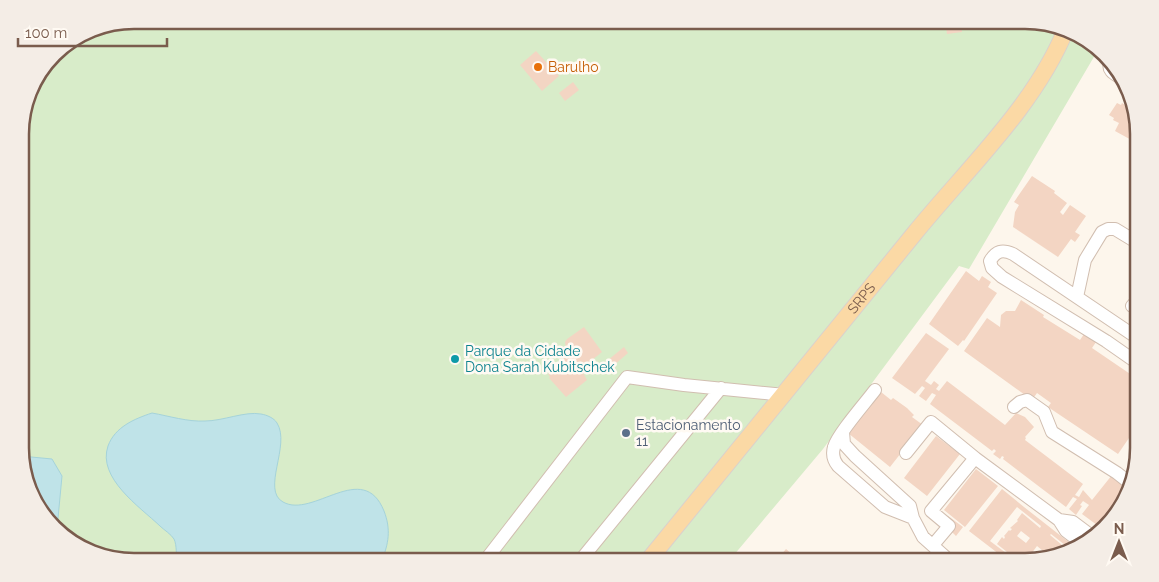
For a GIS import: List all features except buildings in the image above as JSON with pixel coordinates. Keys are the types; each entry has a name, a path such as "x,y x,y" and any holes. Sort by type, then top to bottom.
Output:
{"main road":[{"name":"SRPS","path":"654,553 785,395 914,233 1006,126 1037,83 1063,36"}],"lane":[{"path":"1077,297 1085,260 1102,232 1108,228 1115,229 1130,238"},
{"path":"1130,333 1006,250 1000,251 990,261 992,268 1002,277 1130,358"},
{"path":"1106,341 1117,325"},
{"path":"491,553 627,377 785,395"},
{"path":"586,553 721,388"},
{"path":"875,390 836,440 832,452 834,460 838,466 885,507 913,518"},
{"path":"1014,407 1026,400 1035,405 1044,412 1052,432 1125,480"},
{"path":"906,453 930,422 1058,520 1066,531 1077,539"},
{"path":"843,432 843,442 854,456 910,506 913,518 924,538 942,553"},
{"path":"838,466 839,459 843,455 854,456"},
{"path":"920,530 930,512 975,458"},
{"path":"930,512 949,526 934,545"},
{"path":"1058,520 1073,522 1088,533"},
{"path":"934,545 948,553"}],"green space":[{"name":"Parque da Cidade Dona Sarah Kubitschek","path":"127,29 1032,29 1059,34 1084,46 1095,55 969,269 959,266 823,449 736,553 127,553 100,548 87,542 70,532 50,512 32,476 30,462 29,127 32,106 40,87 46,75 59,59 75,46 100,34"}],"water":[{"path":"152,413 185,420 212,421 255,413 272,418 277,423 281,443 275,478 277,496 283,502 295,505 308,503 337,493 364,490 375,496 384,511 388,530 384,553 176,553 174,539 122,491 109,469 106,458 111,439 120,429"},
{"path":"30,457 52,459 62,476 58,521 43,501 37,488 32,476"}],"place":[{"name":"Barulho","path":"538,67"},
{"name":"Parque da Cidade Dona Sarah Kubitschek","path":"455,359"},
{"name":"Estacionamento 11","path":"626,433"}]}
